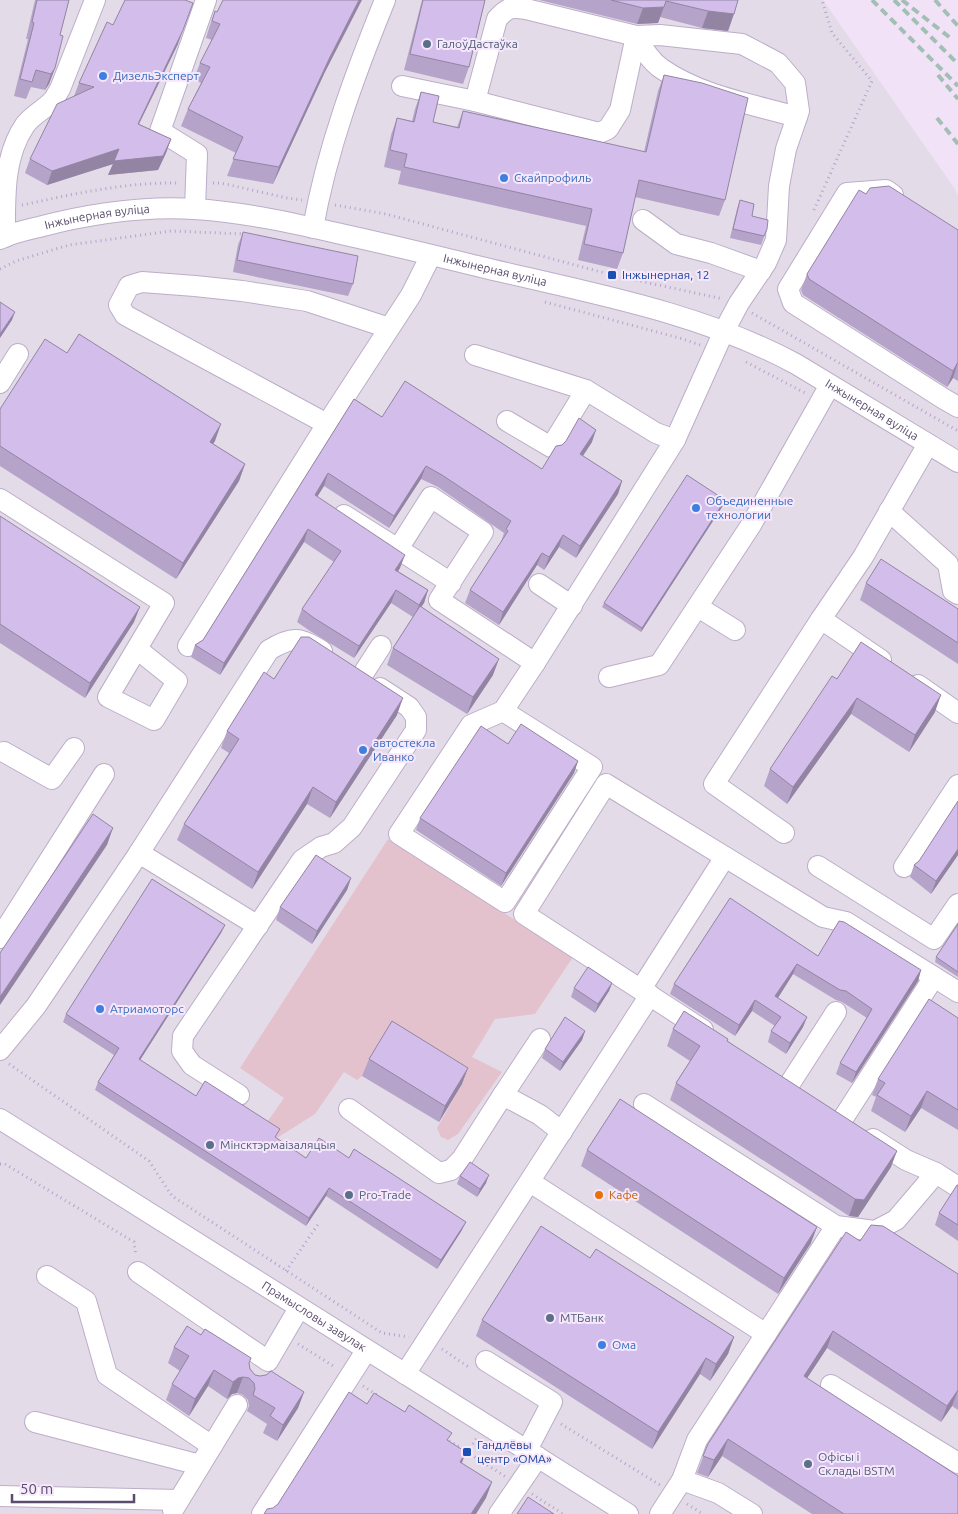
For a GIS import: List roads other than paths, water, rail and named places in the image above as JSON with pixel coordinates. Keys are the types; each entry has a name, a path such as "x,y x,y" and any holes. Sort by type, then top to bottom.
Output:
{"street":[{"path":"2,238 9,163 15,143 29,120 54,100 95,0"},
{"path":"195,209 197,154 160,130 206,0"},
{"path":"313,228 318,201 340,120 386,0"},
{"path":"475,101 497,19 504,11 511,7 636,36 660,35 742,44 778,63 795,83 799,111 786,149 779,186 776,240 761,271 739,303 724,332 676,440 572,606 503,711 471,725 399,834 505,902 592,767 503,711"},
{"path":"402,86 475,101 599,133 608,129 620,110 636,36"},
{"path":"636,36 648,56 661,69 698,89 797,117"},
{"path":"910,205 886,190 847,193 788,289 793,303 958,407"},
{"name":"Інжынерная вуліца","path":"2,238 58,222 106,214 140,209 195,209 230,212 313,228 431,255 688,319 768,349 825,393 928,444 958,462"},
{"path":"643,220 676,244 711,253 761,271"},
{"path":"188,646 327,424 411,295 431,255"},
{"path":"327,424 125,315 118,305 129,286 142,282 242,291 307,301 390,328"},
{"path":"0,383 18,354"},
{"path":"475,355 586,390 656,433 676,440"},
{"path":"507,421 551,446 586,390"},
{"path":"609,677 660,665 751,525 825,393"},
{"path":"784,833 714,784 863,557 928,444"},
{"path":"398,549 430,498 483,532 439,600 534,663"},
{"path":"0,499 164,603 137,649"},
{"path":"889,511 948,564 953,591 958,594"},
{"path":"344,515 451,583"},
{"path":"539,584 572,606"},
{"path":"698,607 735,630"},
{"path":"821,619 958,713"},
{"path":"4,1056 139,853 269,650 284,641 307,642 409,707 416,717 416,730 352,827 334,843 322,847 302,860 183,1036 182,1051 192,1065 239,1095"},
{"path":"348,668 381,646"},
{"path":"1,752 52,779 74,748"},
{"path":"0,938 104,774"},
{"path":"716,1038 524,914 606,784 823,917 846,922 958,992"},
{"path":"904,867 958,785"},
{"path":"139,853 258,926"},
{"path":"405,1374 562,1132 725,857"},
{"path":"818,866 934,938 958,904"},
{"path":"934,977 835,1115 906,1160 936,1173 958,1187"},
{"path":"789,1085 836,1012"},
{"path":"349,1109 439,1173 451,1170 462,1159 540,1039"},
{"path":"503,1095 540,1115 562,1132"},
{"path":"644,1104 836,1226 886,1234 936,1173"},
{"name":"Прамысловы завулак","path":"0,1118 628,1514"},
{"path":"530,1182 766,1334"},
{"path":"660,1514 678,1487 697,1440 836,1226"},
{"path":"138,1272 264,1367 299,1308"},
{"path":"47,1276 86,1300 107,1374 212,1446"},
{"path":"262,1514 366,1350"},
{"path":"478,1364 552,1402 545,1414 532,1454 518,1485 499,1514"},
{"path":"831,1384 958,1463"},
{"path":"0,1496 175,1507 237,1405"},
{"path":"34,1422 200,1465"},
{"path":"678,1487 718,1493 752,1514"}],"railway":[{"path":"872,0 958,86"},
{"path":"894,0 958,64"},
{"path":"902,0 953,40"},
{"path":"935,0 958,26"},
{"path":"938,75 958,99"},
{"path":"937,118 958,144"}],"place":[{"name":"ГалоўДастаўка","path":"427,44"},
{"name":"ДизельЭксперт","path":"103,76"},
{"name":"Скайпрофиль","path":"504,178"},
{"name":"Інжынерная, 12","path":"612,275"},
{"name":"Объединенные технологии","path":"696,508"},
{"name":"автостекла Иванко","path":"363,750"},
{"name":"Атриамоторс","path":"100,1009"},
{"name":"Мінсктэрмаізаляцыя","path":"210,1145"},
{"name":"Pro-Trade","path":"349,1195"},
{"name":"Кафе","path":"599,1195"},
{"name":"МТБанк","path":"550,1318"},
{"name":"Ома","path":"602,1345"},
{"name":"Гандлёвы центр «ОМА»","path":"467,1452"},
{"name":"Офісы і Склады BSTM","path":"808,1464"}]}
